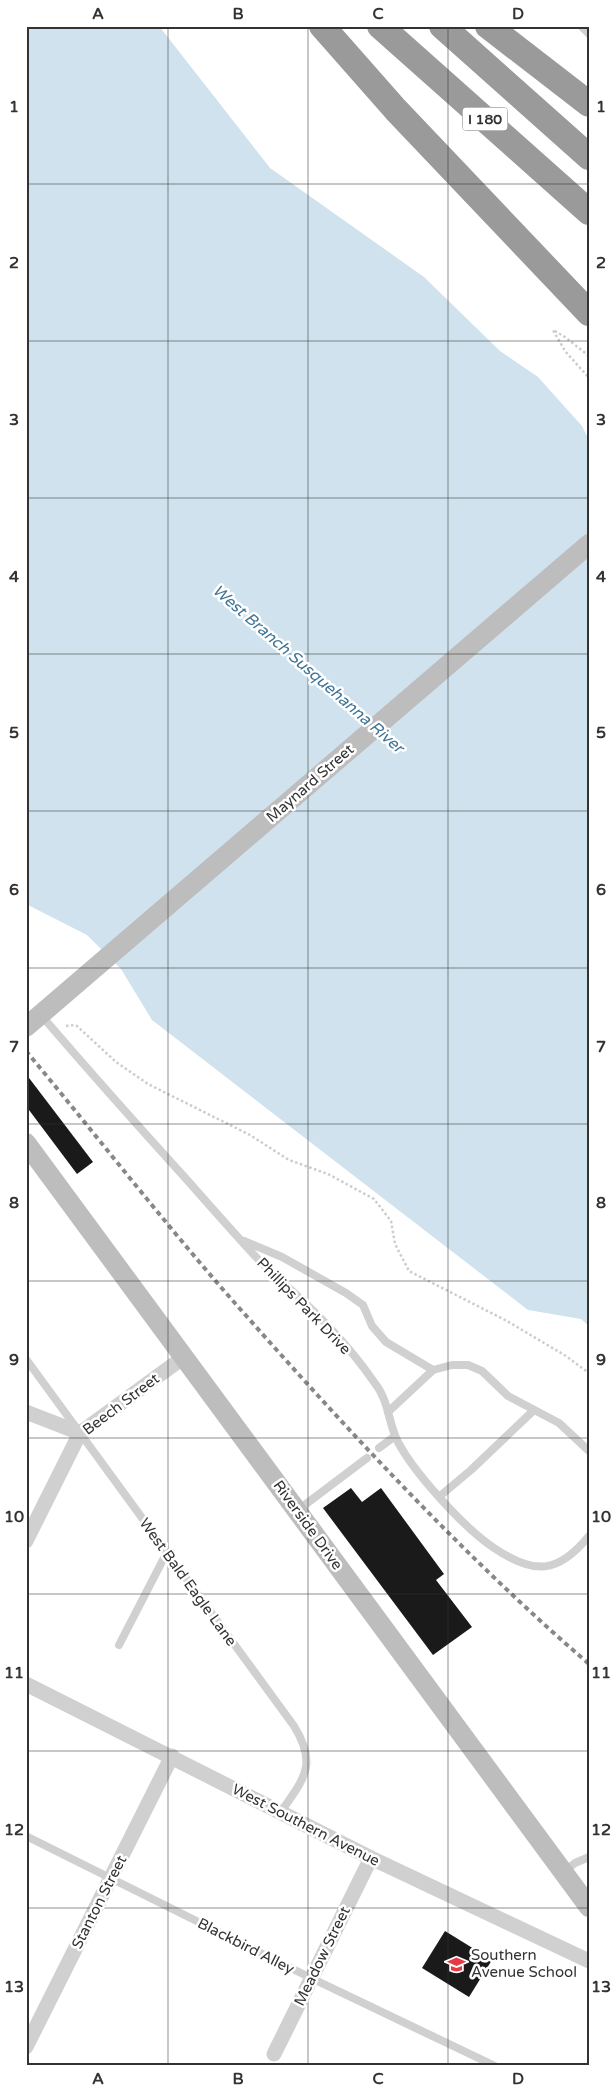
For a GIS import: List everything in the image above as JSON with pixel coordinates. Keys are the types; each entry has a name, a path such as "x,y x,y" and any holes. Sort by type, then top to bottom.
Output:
{"highway":[{"path":"322,26 403,117 589,313"},
{"name":"I 180","path":"380,26 589,212"},
{"name":"I 180","path":"442,26 589,157"},
{"path":"488,26 589,104"}],"main road":[{"name":"Maynard Street","path":"33,1021 589,544"},
{"name":"Riverside Drive","path":"26,1143 589,1907"}],"street":[{"name":"Beech Street","path":"26,1540 80,1434 184,1357"},
{"path":"26,1412 80,1434"},
{"name":"West Southern Avenue","path":"26,1684 371,1858 589,1961"},
{"name":"Stanton Street","path":"26,2047 172,1756"},
{"name":"Meadow Street","path":"274,2054 371,1858"}],"lane":[{"path":"581,26 589,34"},
{"name":"Phillips Park Drive","path":"33,1021 242,1241 330,1328 376,1383 384,1397 395,1436 404,1454 465,1522 495,1548 519,1562 534,1566 558,1564 567,1558 589,1536"},
{"path":"242,1241 282,1257 346,1292 362,1305 372,1326 386,1342 434,1370"},
{"name":"West Bald Eagle Lane","path":"26,1359 304,1742 308,1754 306,1768 300,1784 281,1812"},
{"path":"388,1412 434,1370 452,1365 468,1365 482,1371 508,1396 559,1423 589,1451"},
{"path":"440,1496 471,1470 534,1410"},
{"path":"379,1448 395,1436"},
{"path":"298,1510 367,1458"},
{"path":"119,1645 167,1552"},
{"name":"Blackbird Alley","path":"26,1836 311,1978 495,2066"},
{"path":"564,1872 575,1863 589,1857"}],"path":[{"path":"589,356 553,330 565,351 589,378"},
{"path":"63,1028 69,1025 76,1026 116,1062 148,1084 250,1135 289,1160 328,1174 374,1199 391,1221 395,1244 410,1271 507,1321 566,1356 589,1373"}],"water":[{"name":"West Branch Susquehanna River","path":"26,26 159,26 270,168 424,277 500,351 538,377 582,426 589,440 589,1326 581,1319 528,1310 152,1020 121,969 87,935 26,904"}],"building":[{"path":"26,1074 93,1162 77,1174 26,1106"},
{"path":"351,1488 362,1502 381,1488 444,1574 436,1580 472,1627 433,1655 323,1508"},
{"name":"Southern Avenue School","path":"445,1931 492,1960 469,1997 422,1968"}],"railway":[{"path":"26,1051 200,1263 312,1390 447,1531 540,1621 589,1664"}],"place":[{"name":"Southern Avenue School","path":"457,1964"}]}
